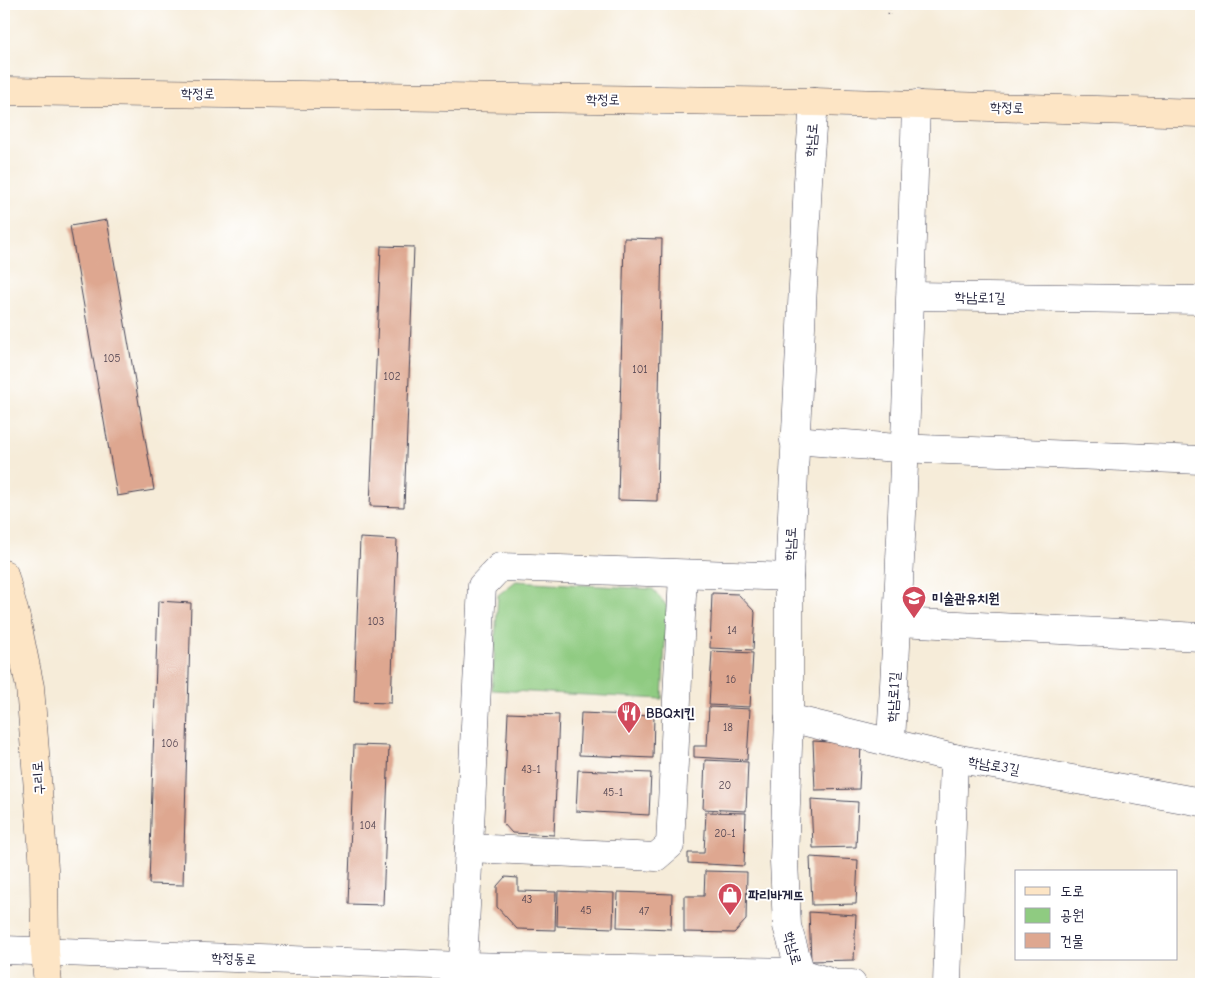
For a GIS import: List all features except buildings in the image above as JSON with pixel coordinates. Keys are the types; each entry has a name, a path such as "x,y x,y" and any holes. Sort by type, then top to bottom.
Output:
{"main road":[{"name":"학정로","path":"4,90 814,102 1201,113"},
{"name":"구리로","path":"4,574 16,618 30,686 43,859 45,952 48,984"}],"street":[{"name":"학남로","path":"802,978 787,926 784,870 789,718 788,577 808,181 814,102"},
{"path":"911,296 916,104"},
{"name":"학남로1길","path":"891,741 898,622 911,296 1201,300"},
{"path":"794,440 905,448 1201,460"},
{"path":"464,975 482,586 500,567 788,577"},
{"path":"470,848 656,857 670,845 684,574"},
{"path":"898,622 1201,637"},
{"name":"학남로3길","path":"789,718 891,741 954,758 1201,802"},
{"path":"946,984 954,758"},
{"name":"학정동로","path":"4,950 464,975 802,978 836,984 852,984"}],"path":[{"path":"889,14 890,4"}],"green space":[{"path":"516,581 653,589 667,606 662,699 492,690 498,595"}],"place":[{"name":"미술관유치원","path":"914,619"},
{"name":"BBQ치킨","path":"629,734"},
{"name":"파리바게뜨","path":"730,916"}]}
